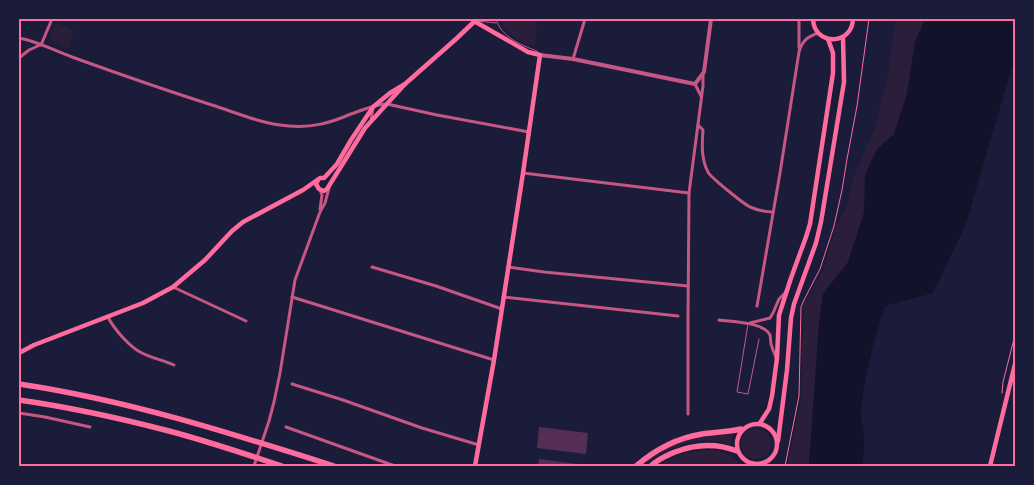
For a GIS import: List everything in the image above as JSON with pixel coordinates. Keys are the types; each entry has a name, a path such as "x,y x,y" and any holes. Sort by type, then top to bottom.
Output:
{"highway":[{"path":"19,384 91,396 165,414 334,466"},
{"path":"19,400 95,413 162,429 282,466"},
{"path":"636,466 660,448 677,440 704,433 741,430"},
{"path":"651,466 669,455 692,446 717,445 737,450"}],"main road":[{"path":"807,19 813,21 818,33 833,40 843,37 851,29 853,19"},
{"path":"303,190 319,189 324,191 329,187 363,130 405,84 475,20 528,52 540,55 504,297 475,466"},
{"path":"778,441 770,428 765,425 752,423 741,430 736,443 740,456 751,465 767,464 776,451 778,441 788,370 791,318 794,304 816,243 826,194 844,82 843,37"},
{"path":"760,424 769,410 777,358 779,315 810,224 833,73 833,52 828,39"},
{"path":"19,353 34,345 143,303 173,287 205,260 232,231 244,222 324,178 336,164 373,107 405,84"},
{"path":"324,178 329,182 329,187"},
{"path":"318,180 316,184 319,189"},
{"path":"990,466 1015,364"}],"street":[{"path":"19,58 29,50 41,45 52,19"},
{"path":"573,59 585,19"},
{"path":"688,414 689,193 711,19"},
{"path":"757,306 798,52 799,19"},
{"path":"798,52 806,38 818,33"},
{"path":"19,38 161,89 277,125 306,127 322,125 361,110 388,104 529,132"},
{"path":"540,55 573,59 695,84 702,96"},
{"path":"695,84 703,75"},
{"path":"371,121 373,107"},
{"path":"698,125 703,130 702,146 704,163 708,174 748,206 766,212 773,212"},
{"path":"523,173 689,193"},
{"path":"254,466 269,422 279,379 298,268 325,203 329,187"},
{"path":"319,189 322,195 320,212"},
{"path":"372,266 502,309"},
{"path":"508,267 688,286"},
{"path":"173,287 246,321"},
{"path":"748,324 770,318 779,299 786,292"},
{"path":"292,297 494,360"},
{"path":"504,297 678,316"},
{"path":"108,318 133,348 142,354 174,365"},
{"path":"718,320 748,324 764,329 769,333 771,346 777,358"},
{"path":"292,384 422,428 479,445"},
{"path":"19,413 90,427"},
{"path":"286,427 395,466"}],"lane":[{"path":"496,19 497,23 513,40 537,51 540,55"},
{"path":"475,20 497,23"},
{"path":"748,324 737,392 748,394 759,339"}],"path":[{"path":"785,466 800,396 801,307 820,269 836,217 857,106 869,19"},
{"path":"1002,393 1015,335"}],"shaded area":[{"path":"500,19 537,19 534,45 524,43 514,37"},
{"path":"895,19 925,19 915,42 907,94 894,134 877,149 865,175 864,213 848,262 823,294 819,323 809,466 787,466 802,396 804,304 823,271 835,229 846,208 853,178 876,126 888,74"},
{"path":"925,19 1015,19 1015,64 1011,70 966,224 933,293 885,306 864,385 861,415 864,432 862,466 809,466 819,323 823,294 848,262 864,213 865,175 877,149 894,134 907,94 915,42"},
{"path":"56,23 74,31 68,49 54,43 50,36"},
{"path":"756,429 762,430 770,438 770,450 762,458 756,459 750,458 742,450 741,444 742,438 750,430"},
{"path":"733,434 731,445 706,440 690,442 652,459 644,466 640,466 661,451 693,438 705,435"},
{"path":"712,450 728,455 741,466 658,466 684,454"}],"building":[{"path":"539,427 588,433 586,454 537,448"},
{"path":"539,459 585,465 585,466 538,466"}]}
